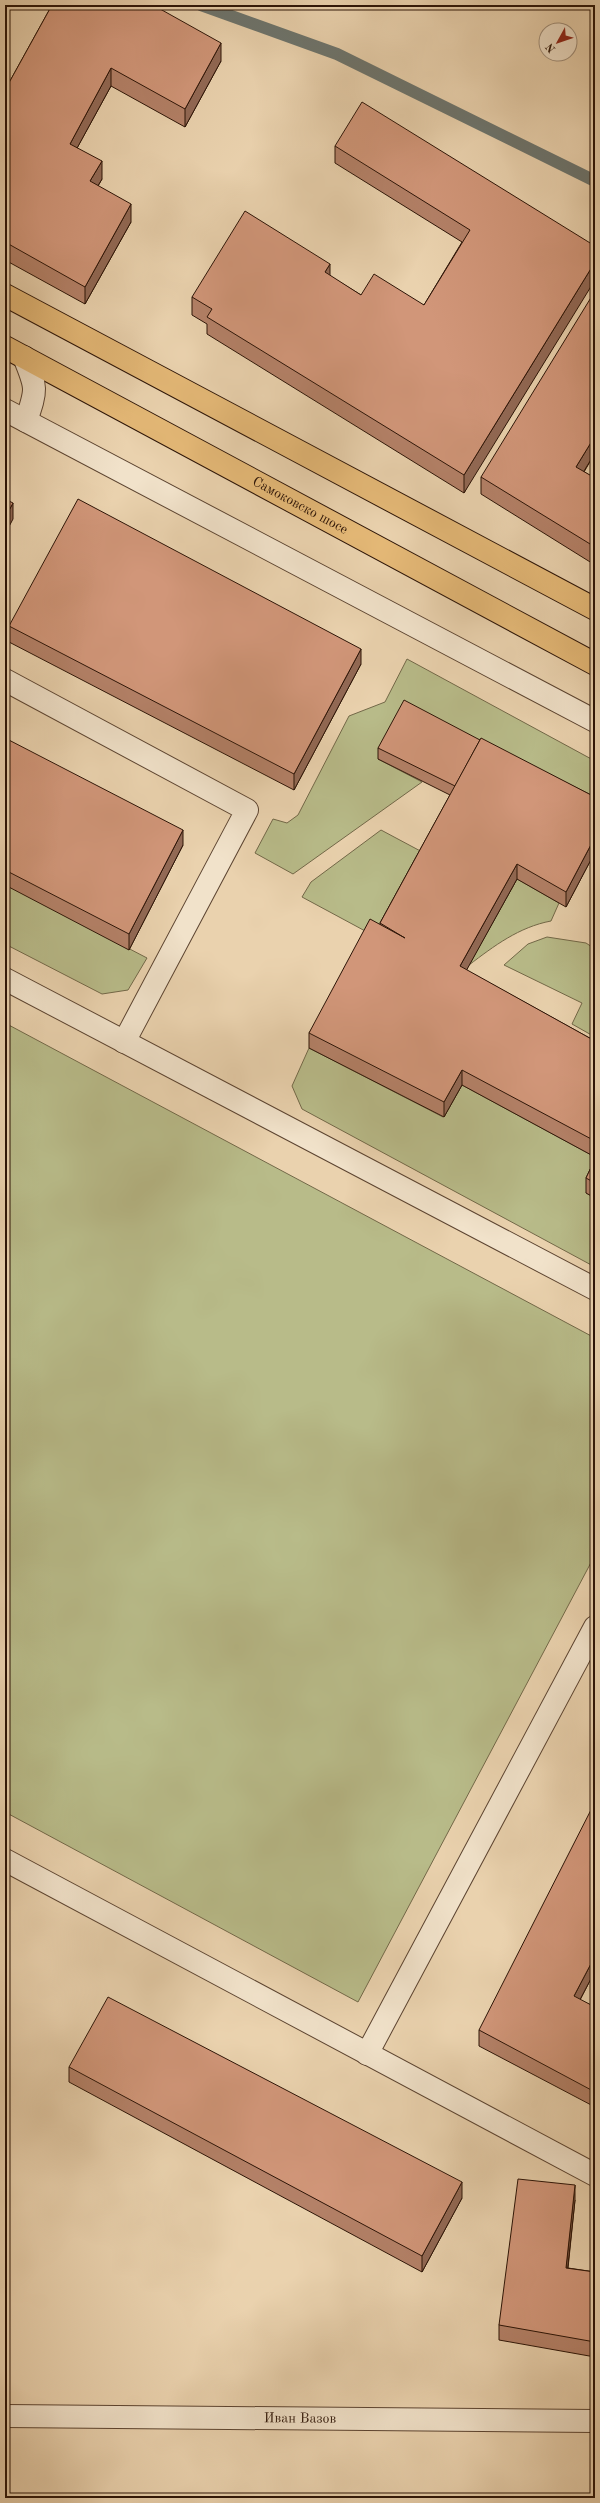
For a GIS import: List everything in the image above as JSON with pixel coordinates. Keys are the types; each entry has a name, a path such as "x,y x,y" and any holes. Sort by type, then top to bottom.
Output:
{"main road":[{"path":"5,295 595,609"},
{"name":"Самоковско шосе","path":"14,352 595,664"}],"street":[{"path":"14,352 36,385 35,396 26,421"},
{"path":"5,410 595,721"},
{"path":"5,680 247,810 124,1042"},
{"path":"5,979 595,1289"},
{"path":"367,2054 595,1627"},
{"path":"5,1860 595,2174"},
{"name":"Иван Вазов","path":"5,2416 595,2420"}],"green space":[{"path":"407,659 595,761 595,812 378,759 422,782 293,874 255,853 273,819 287,823 298,815 349,716 385,702"},
{"path":"381,830 426,854 380,939 302,897 311,882"},
{"path":"517,879 559,903 551,921 528,928 507,938 469,965"},
{"path":"5,884 147,958 128,990 102,994 5,944"},
{"path":"547,937 586,943 595,949 595,1037 572,1024 582,1003 504,965 528,944"},
{"path":"5,1023 595,1338 595,1555 358,2002 5,1812"},
{"path":"309,1048 443,1117 462,1085 595,1157 595,1175 586,1193 595,1198 595,1267 302,1109 292,1086"}],"building":[{"path":"52,5 153,5 221,43 185,109 111,68 70,144 102,161 90,181 131,204 85,287 5,242 5,90"},
{"path":"362,102 595,246 595,262 464,475 207,317 212,309 192,297 245,211 330,264 325,272 361,295 374,274 424,305 470,230 335,146"},
{"path":"595,291 595,436 576,467 595,478 595,547 481,477"},
{"path":"5,499 13,503 5,518"},
{"path":"78,499 361,649 294,774 9,626"},
{"path":"404,700 480,740 455,786 378,748"},
{"path":"5,738 183,830 129,934 5,870"},
{"path":"481,738 595,797 595,837 566,892 517,864 460,966 595,1041 595,1141 462,1070 444,1102 309,1033 370,919 405,938 380,923"},
{"path":"595,1159 595,1183 586,1178"},
{"path":"595,1802 595,1956 574,1996 595,2007 595,2092 479,2030"},
{"path":"108,1997 462,2182 422,2256 69,2067"},
{"path":"518,2179 575,2185 566,2268 595,2272 595,2342 499,2325"}],"waterway":[{"path":"201,5 337,54 595,181"}]}
